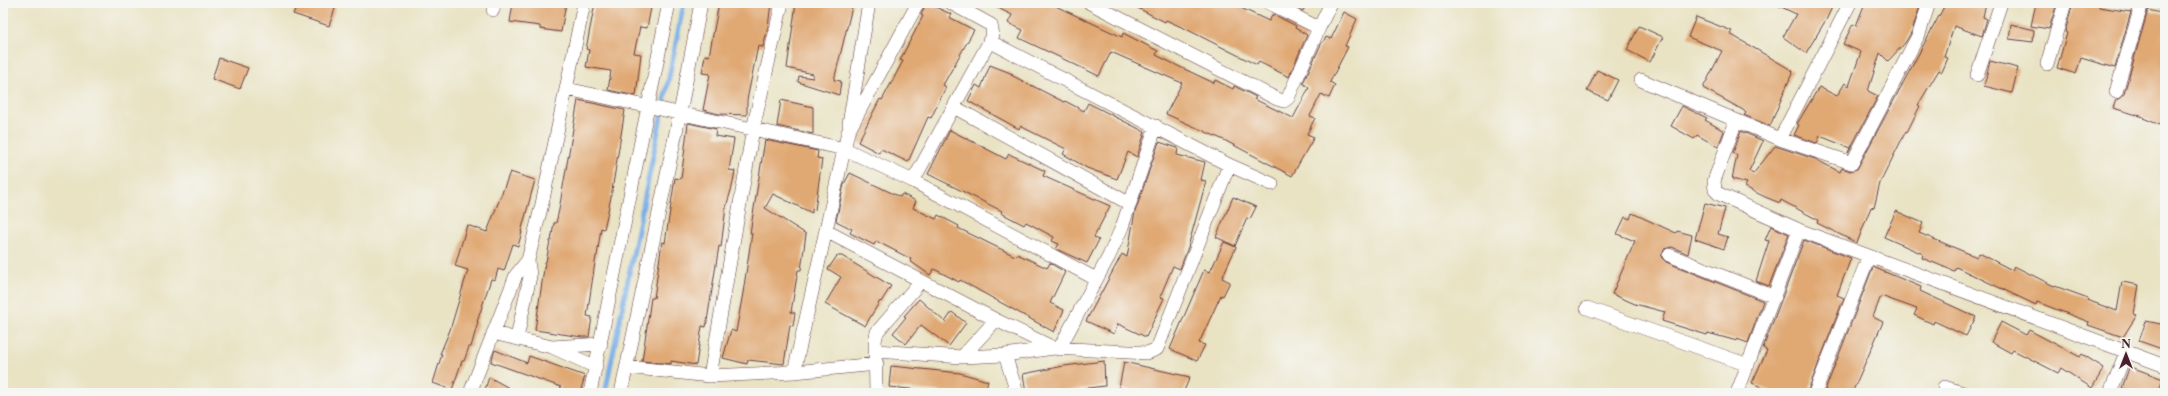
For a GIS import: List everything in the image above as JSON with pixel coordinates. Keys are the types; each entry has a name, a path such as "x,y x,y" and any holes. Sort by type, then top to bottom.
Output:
{"street":[{"path":"517,338 530,276 528,260 542,204 584,3"},
{"path":"590,393 669,3"},
{"path":"621,393 680,113 700,3"},
{"path":"710,376 753,129 782,3"},
{"path":"794,372 834,191 845,149 869,3"},
{"path":"848,132 918,3"},
{"path":"913,181 993,32 991,24 951,3"},
{"path":"1090,3 1280,100 1288,98 1331,3"},
{"path":"1269,3 1319,28"},
{"path":"1780,138 1850,3"},
{"path":"1641,80 1736,121 1852,163 1919,34 1929,3"},
{"path":"1977,76 2000,3"},
{"path":"2047,64 2065,3"},
{"path":"2116,92 2142,3"},
{"path":"989,41 1229,165 1272,184"},
{"path":"567,89 845,149 913,181 1096,279"},
{"path":"954,107 1130,204"},
{"path":"1736,121 1715,176 1715,190 1719,194 1800,230 2165,366"},
{"path":"1057,348 1109,256 1130,204 1156,126"},
{"path":"876,351 962,358 1005,355 1057,348 1140,353 1157,349 1229,165"},
{"path":"1737,393 1800,230"},
{"path":"826,231 996,320 1057,348"},
{"path":"1669,255 1775,297"},
{"path":"1815,393 1869,256"},
{"path":"470,393 516,275 528,260"},
{"path":"876,393 877,364 875,337 880,327 920,281"},
{"path":"1587,308 1748,365"},
{"path":"962,358 996,320"},
{"path":"493,333 552,347 596,367"},
{"path":"552,347 601,344"},
{"path":"2110,393 2126,352"},
{"path":"1005,355 1018,393"},
{"path":"627,367 710,376 794,372 877,364"},
{"path":"1944,387 1963,393"}],"building":[{"path":"298,3 337,3 329,26 293,14"},
{"path":"513,3 544,7 544,3 566,3 561,32 540,29 540,26 510,22"},
{"path":"595,3 652,3 647,28 640,27 634,53 641,54 636,96 608,90 611,71 586,67 589,50 586,49"},
{"path":"719,3 771,3 768,27 763,47 758,46 747,100 747,115 719,114 703,110 710,74 702,73 705,55 709,56"},
{"path":"796,3 853,3 834,80 841,81 839,95 798,82 799,76 813,78 813,74 787,68"},
{"path":"926,3 951,14 949,17 974,30 943,85 946,87 931,118 928,117 908,162 881,149 879,153 858,142 880,99 882,100 903,61 900,60 923,16 921,15"},
{"path":"988,3 1049,3 1122,37 1123,33 1158,51 1156,55 1178,66 1214,83 1215,80 1233,89 1234,86 1256,97 1254,99 1293,118 1309,88 1303,83 1322,42 1326,37 1331,39 1344,12 1357,19 1345,46 1348,47 1330,82 1335,85 1329,98 1321,94 1310,116 1315,118 1307,134 1314,137 1292,176 1226,141 1166,114 1182,83 1111,52 1099,76 1019,38 1023,30 1008,23 1012,15"},
{"path":"1128,3 1230,3 1269,21 1273,14 1296,26 1295,28 1307,35 1289,77 1259,62 1257,65 1188,30 1166,20 1165,22"},
{"path":"1287,3 1307,3 1303,11"},
{"path":"1773,3 1834,3 1827,18 1806,53 1783,37 1796,14"},
{"path":"1865,3 1921,3 1912,31 1905,43 1888,61 1880,53 1868,91 1878,96 1848,153 1850,148 1820,136 1817,143 1794,135 1799,125 1797,124 1819,87 1837,96 1845,83 1849,86 1861,52 1843,44 1853,24 1856,26"},
{"path":"1946,3 1986,3 1983,17 1987,19 1982,36 1954,26 1944,57 1948,58 1942,72 1939,70 1918,105 1920,106 1880,183 1874,208 1871,207 1857,243 1817,223 1818,220 1781,200 1780,203 1765,197 1745,187 1747,183 1732,179 1737,155 1733,153 1741,131 1763,141 1749,171 1753,174 1775,146 1815,159 1840,172 1842,168 1850,171 1857,169"},
{"path":"2036,3 2057,3 2049,29 2031,26"},
{"path":"2073,3 2100,3 2099,7 2131,12 2115,68 2081,58 2076,74 2057,68 2067,33 2065,32"},
{"path":"2148,10 2165,14 2165,127 2143,118 2144,117 2113,108 2116,100 2121,98 2124,94"},
{"path":"1696,17 1732,31 1730,34 1793,71 1770,126 1744,115 1746,113 1743,110 1703,88 1722,51 1688,37"},
{"path":"2011,24 2034,30 2033,42 2009,39"},
{"path":"1639,26 1663,37 1650,62 1627,50"},
{"path":"219,58 248,68 240,89 212,79"},
{"path":"1990,61 2018,68 2012,93 1984,86"},
{"path":"990,65 1013,74 1011,75 1084,111 1088,103 1145,132 1137,157 1128,152 1117,179 1087,168 1063,154 1066,149 1020,126 1019,129 968,101 976,85 981,88"},
{"path":"1597,70 1618,80 1608,100 1587,91"},
{"path":"578,100 625,110 611,197 604,229 601,228 596,256 587,316 592,317 589,337 535,330 545,262 554,223 556,223 559,210"},
{"path":"781,100 813,107 813,134 777,126"},
{"path":"1682,106 1707,118 1705,120 1724,131 1718,147 1697,135 1694,139 1671,126"},
{"path":"688,123 716,129 715,136 734,139 729,170 735,171 726,207 721,247 719,246 706,327 702,326 696,365 671,361 671,364 642,361 651,298 654,298 662,242 665,243 675,178 681,179"},
{"path":"950,130 1006,159 1009,154 1045,171 1043,176 1110,206 1094,237 1099,240 1087,263 1056,249 1059,244 1052,241 1054,237 1026,222 1024,225 1001,213 1002,211 928,174"},
{"path":"765,140 818,151 817,158 822,159 815,210 812,209 812,213 773,194 765,208 806,234 801,270 798,270 791,312 795,313 793,326 790,325 784,364 748,360 747,364 723,358 731,330 736,332"},
{"path":"1159,142 1178,148 1177,155 1205,162 1201,180 1206,181 1188,247 1180,269 1173,266 1160,297 1164,298 1146,337 1118,324 1114,334 1086,321 1122,254 1127,257 1135,212"},
{"path":"510,172 535,180 522,232 518,246 513,244 504,271 498,269 495,280 491,279 477,322 471,347 469,347 464,361 462,361 452,390 433,383 442,354 440,354 450,330 468,270 455,266 467,225 487,232"},
{"path":"850,173 900,197 902,194 916,201 913,208 936,219 938,215 959,226 958,228 1015,256 1017,254 1047,268 1050,263 1065,272 1050,303 1064,310 1054,332 960,280 959,282 934,269 930,275 910,261 911,259 876,241 874,245 850,233 852,229 836,221 844,184"},
{"path":"1233,197 1256,207 1250,219 1247,218 1235,246 1216,237"},
{"path":"1705,203 1725,208 1718,234 1728,237 1724,249 1695,239"},
{"path":"1896,211 1923,223 1919,233 1977,257 1979,253 2012,270 2014,266 2052,285 2088,298 2087,300 2117,311 2122,282 2139,285 2134,314 2137,315 2123,337 2088,325 2089,322 2037,302 2036,305 1956,267 1954,271 1922,258 1923,254 1884,237"},
{"path":"1632,213 1676,233 1677,231 1692,235 1688,254 1672,247 1664,249 1661,257 1666,262 1763,301 1748,343 1737,339 1737,341 1708,333 1707,335 1662,321 1665,312 1635,304 1612,294 1635,241 1617,234 1625,217 1630,219"},
{"path":"1771,226 1789,234 1769,286 1756,281 1769,241 1765,240"},
{"path":"1804,240 1851,258 1837,295 1844,298 1807,393 1775,393 1752,383 1767,350 1763,348"},
{"path":"1224,242 1236,247 1222,278 1230,282 1223,296 1221,295 1199,343 1205,345 1197,361 1170,349 1204,270 1210,272"},
{"path":"837,256 842,256 891,286 865,326 825,304 841,277 828,269"},
{"path":"1873,267 1921,287 1920,291 1976,317 1966,336 1934,321 1933,324 1914,315 1917,309 1881,296 1873,317 1883,322 1852,393 1824,393"},
{"path":"919,299 945,322 952,312 966,323 949,346 921,325 906,344 893,333 906,317 904,316"},
{"path":"2146,321 2165,325 2165,350 2139,341"},
{"path":"2001,322 2026,335 2029,330 2080,357 2082,354 2104,368 2092,388 2061,368 2058,373 2013,350 2011,353 1991,342"},
{"path":"495,350 527,363 529,356 585,376 580,393 559,393 561,387 491,362"},
{"path":"1104,361 1105,386 1063,391 1064,393 1026,393 1023,374 1064,366"},
{"path":"1124,362 1190,377 1183,393 1144,393 1119,388"},
{"path":"891,366 960,373 988,381 985,393 952,393 889,387"},
{"path":"2129,368 2134,368 2163,379 2158,393 2135,393 2122,388"},
{"path":"489,377 518,393 484,393"}],"waterway":[{"path":"605,393 684,3"}]}
